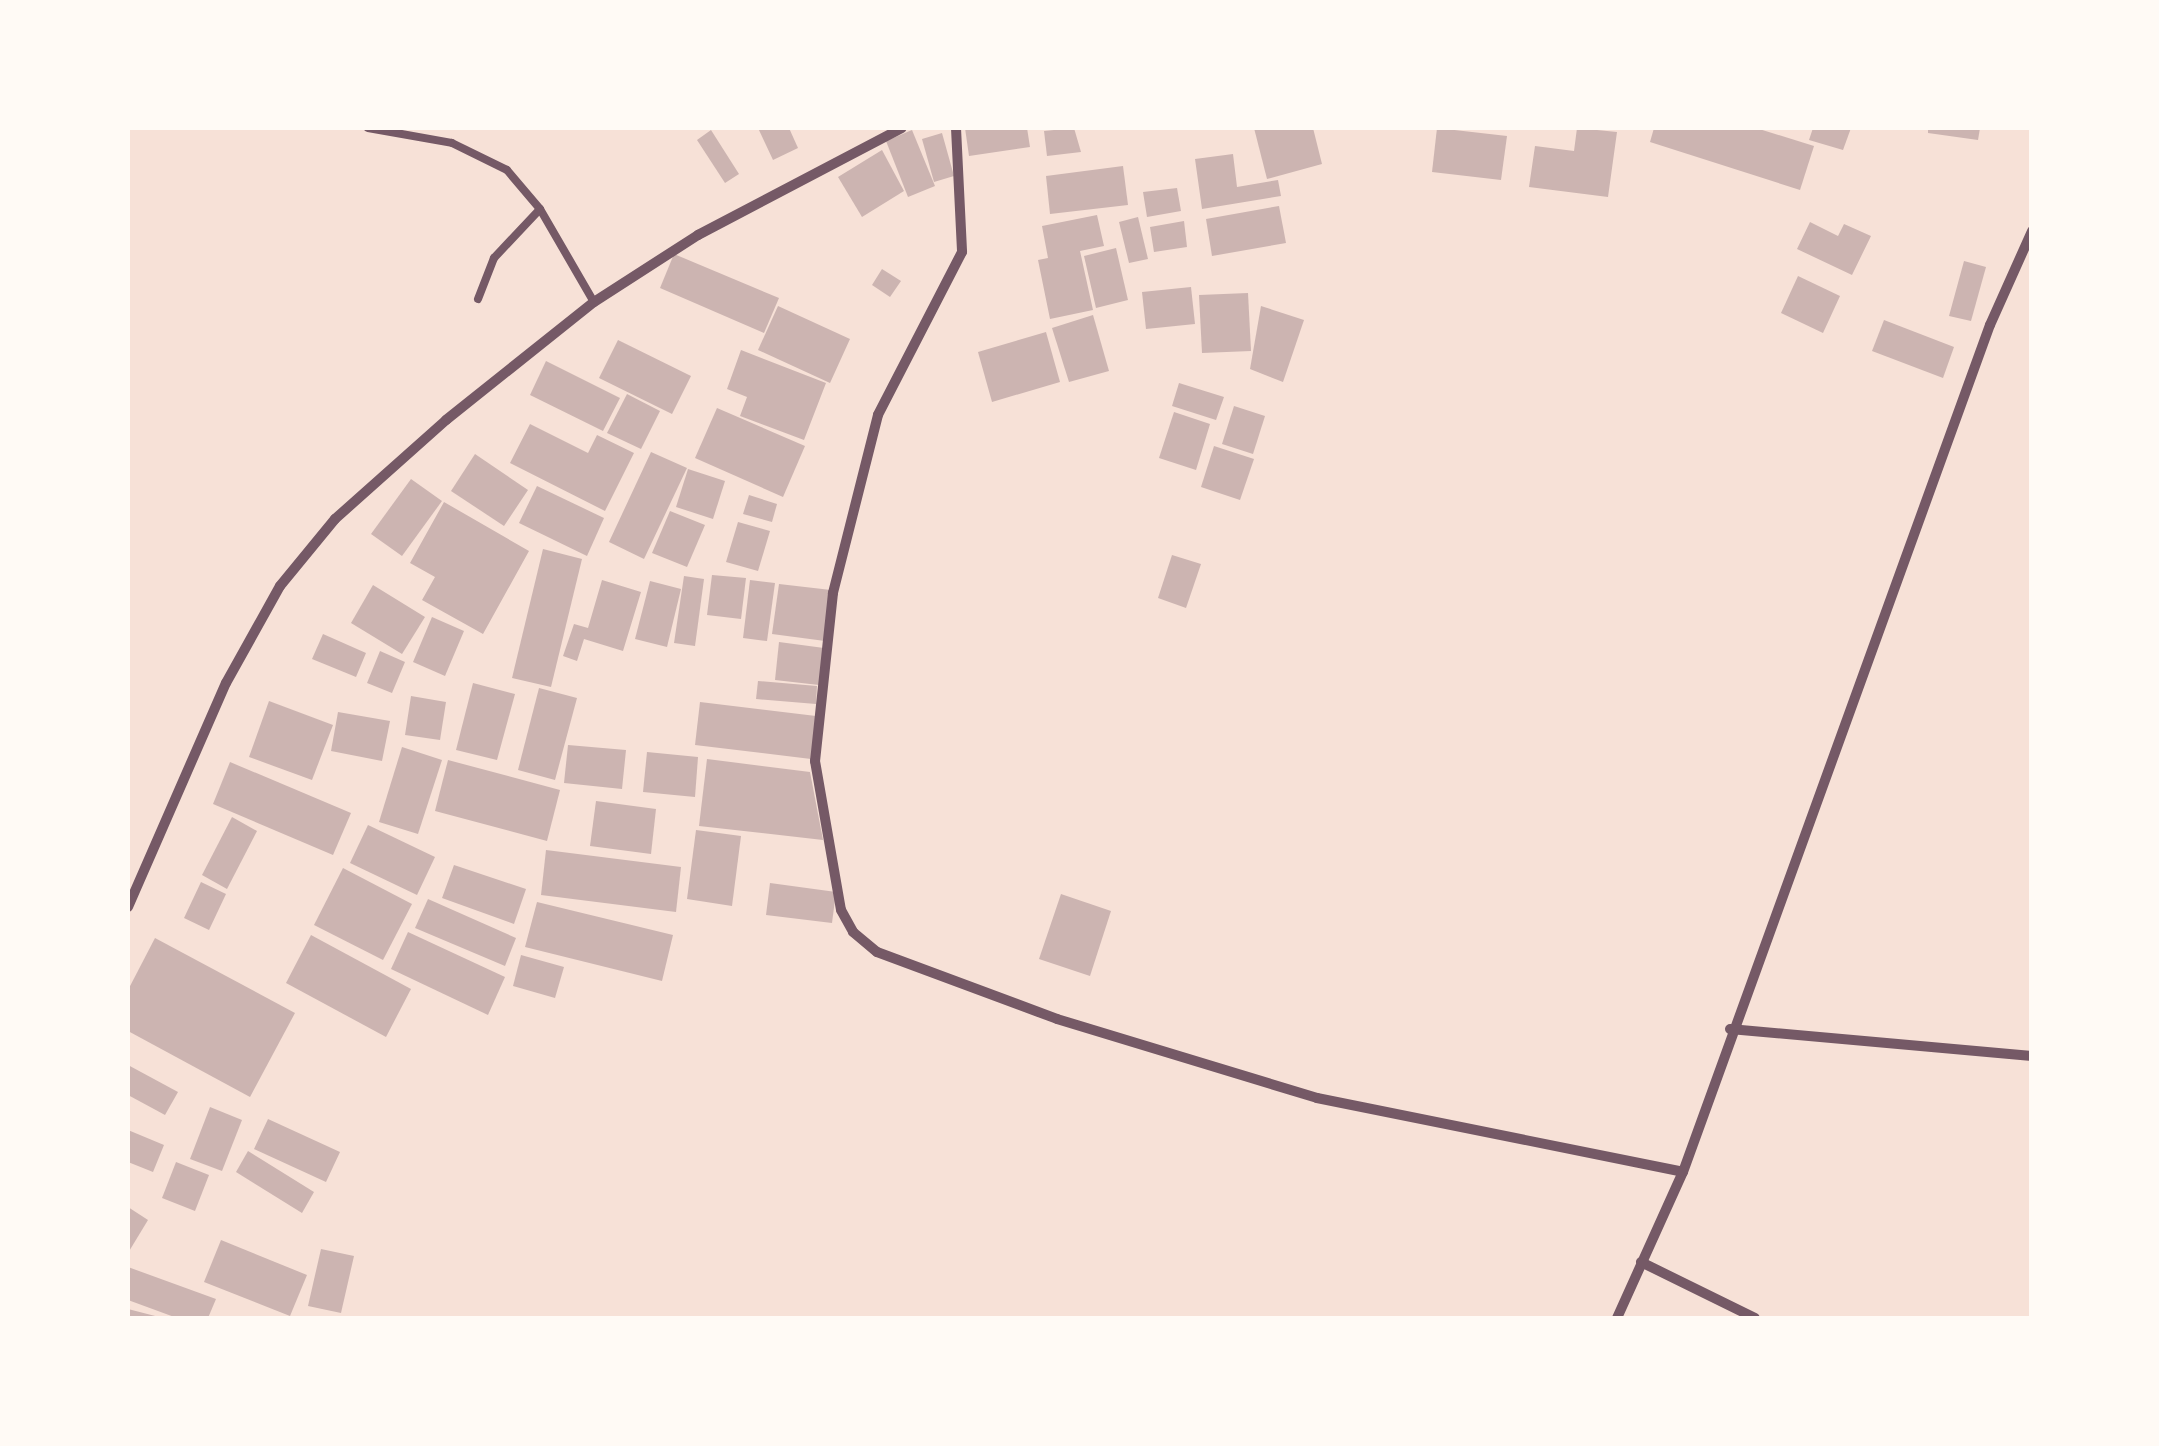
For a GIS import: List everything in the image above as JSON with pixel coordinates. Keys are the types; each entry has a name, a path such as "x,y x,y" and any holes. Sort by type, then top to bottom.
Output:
{"street":[{"path":"128,907 226,683 280,586 335,518 446,420 594,302 698,235 874,133 902,128"},
{"path":"956,128 962,252 878,415 833,594 815,761 842,910 853,932 877,952 1057,1019 1318,1098 1683,1172"},
{"path":"1617,1318 1683,1172 1730,1029 1823,795 1990,325 2032,231"},
{"path":"1730,1029 2032,1056"},
{"path":"1641,1262 1755,1318"}],"lane":[{"path":"368,128 452,144 507,170 540,210 594,302"},
{"path":"478,298 494,258 540,210"}],"building":[{"path":"758,128 789,128 798,148 773,160"},
{"path":"965,128 1027,128 1030,147 969,156"},
{"path":"1074,128 1081,152 1047,156 1044,131"},
{"path":"1254,128 1313,128 1322,164 1267,179"},
{"path":"1437,128 1507,136 1501,180 1432,172"},
{"path":"1577,128 1617,132 1608,197 1529,187 1535,146 1574,151"},
{"path":"1654,128 1756,128 1814,146 1800,190 1650,142"},
{"path":"1813,128 1851,128 1843,150 1809,140"},
{"path":"1928,128 1980,128 1978,140 1928,133"},
{"path":"711,130 739,174 725,183 697,140"},
{"path":"912,130 935,186 908,197 886,141"},
{"path":"942,133 954,176 934,182 922,139"},
{"path":"882,150 904,191 862,217 838,177"},
{"path":"1233,154 1237,187 1278,180 1281,196 1202,209 1195,159"},
{"path":"1123,166 1128,205 1050,214 1046,176"},
{"path":"1177,188 1181,211 1147,217 1143,192"},
{"path":"1279,206 1286,243 1212,256 1206,219"},
{"path":"1097,215 1104,246 1080,251 1093,310 1050,319 1038,260 1048,258 1042,226"},
{"path":"1138,217 1148,259 1129,263 1119,222"},
{"path":"1184,221 1187,247 1154,252 1150,227"},
{"path":"1810,222 1838,236 1844,224 1871,236 1852,275 1797,249"},
{"path":"1116,248 1128,300 1096,308 1084,256"},
{"path":"674,254 779,298 764,333 660,288"},
{"path":"1964,261 1986,267 1971,321 1949,316"},
{"path":"882,269 901,281 890,297 872,285"},
{"path":"1798,276 1840,296 1823,333 1781,313"},
{"path":"1191,287 1195,324 1146,329 1142,292"},
{"path":"1248,293 1251,351 1202,353 1199,295"},
{"path":"778,306 850,339 830,383 758,350"},
{"path":"1261,306 1304,320 1283,382 1250,369"},
{"path":"1093,315 1109,371 1069,382 1052,328"},
{"path":"1884,320 1954,347 1943,378 1872,351"},
{"path":"1046,332 1060,382 992,402 978,352"},
{"path":"618,340 691,376 672,414 599,378"},
{"path":"741,350 826,383 804,440 740,416 747,397 727,389"},
{"path":"546,361 620,398 603,431 530,395"},
{"path":"1179,383 1224,397 1216,420 1172,406"},
{"path":"627,394 660,411 641,449 607,433"},
{"path":"1234,406 1265,416 1253,454 1222,444"},
{"path":"717,408 805,446 783,497 695,458"},
{"path":"1174,412 1210,424 1196,470 1159,458"},
{"path":"530,424 588,453 597,435 634,453 605,511 510,463"},
{"path":"1214,446 1254,459 1240,500 1201,487"},
{"path":"651,452 687,468 644,559 609,542"},
{"path":"475,454 528,490 504,526 451,491"},
{"path":"688,469 725,481 713,519 676,507"},
{"path":"411,479 442,501 402,556 371,534"},
{"path":"537,486 604,518 587,556 519,523"},
{"path":"749,495 777,504 772,522 743,514"},
{"path":"444,502 529,551 483,634 422,600 435,577 410,563"},
{"path":"670,511 705,525 687,567 652,553"},
{"path":"738,522 770,531 758,571 726,562"},
{"path":"543,549 582,559 551,687 512,678"},
{"path":"1172,555 1201,564 1186,608 1158,598"},
{"path":"712,575 746,578 741,619 707,615"},
{"path":"684,576 704,579 695,646 674,643"},
{"path":"602,580 641,592 623,651 584,639 577,661 563,656 574,624 588,628"},
{"path":"750,580 775,583 767,641 743,638"},
{"path":"650,581 681,589 667,647 635,639"},
{"path":"779,584 831,590 825,641 772,634"},
{"path":"373,585 425,617 402,654 351,623"},
{"path":"432,617 464,631 445,676 413,662"},
{"path":"323,634 366,653 356,677 312,659"},
{"path":"779,642 824,648 819,685 775,680"},
{"path":"380,651 405,662 392,693 367,683"},
{"path":"758,681 817,686 816,704 756,699"},
{"path":"473,683 515,694 497,760 456,750"},
{"path":"539,688 577,698 555,780 518,770"},
{"path":"411,696 446,702 440,740 405,735"},
{"path":"269,701 333,725 312,780 249,757"},
{"path":"700,702 816,716 811,759 695,745"},
{"path":"338,712 390,721 382,761 331,751"},
{"path":"568,745 626,750 622,789 564,783"},
{"path":"402,747 442,760 418,834 379,822"},
{"path":"647,752 698,757 695,797 643,792"},
{"path":"707,759 810,772 823,840 699,826"},
{"path":"448,760 560,790 547,841 435,811"},
{"path":"230,762 351,813 333,855 213,804"},
{"path":"596,801 656,809 651,854 590,846"},
{"path":"232,817 257,831 227,889 202,875"},
{"path":"368,825 435,857 417,895 350,863"},
{"path":"696,830 741,836 732,906 687,899"},
{"path":"546,850 681,867 676,912 541,895"},
{"path":"454,865 526,889 514,924 442,898"},
{"path":"343,868 412,904 383,960 314,925"},
{"path":"201,882 226,894 209,930 184,918"},
{"path":"770,883 836,892 832,923 766,915"},
{"path":"1061,894 1111,911 1090,976 1039,959"},
{"path":"428,899 516,938 505,966 415,928"},
{"path":"537,902 673,935 662,981 525,947"},
{"path":"408,932 505,977 488,1015 391,969"},
{"path":"311,935 411,989 386,1037 286,983"},
{"path":"155,938 295,1013 250,1097 128,1031 128,990"},
{"path":"521,955 564,967 555,998 513,986"},
{"path":"128,1065 178,1092 165,1115 128,1095"},
{"path":"210,1107 242,1120 222,1171 190,1159"},
{"path":"268,1119 340,1152 326,1182 254,1149"},
{"path":"128,1130 164,1145 153,1172 128,1162"},
{"path":"248,1151 314,1192 302,1213 236,1172"},
{"path":"176,1162 209,1175 195,1211 162,1198"},
{"path":"128,1207 148,1220 128,1253"},
{"path":"221,1240 307,1275 290,1316 204,1282"},
{"path":"321,1249 354,1256 341,1313 308,1306"},
{"path":"128,1267 216,1299 208,1318 177,1318 128,1300"},
{"path":"128,1309 159,1317 159,1318 128,1318"}]}
